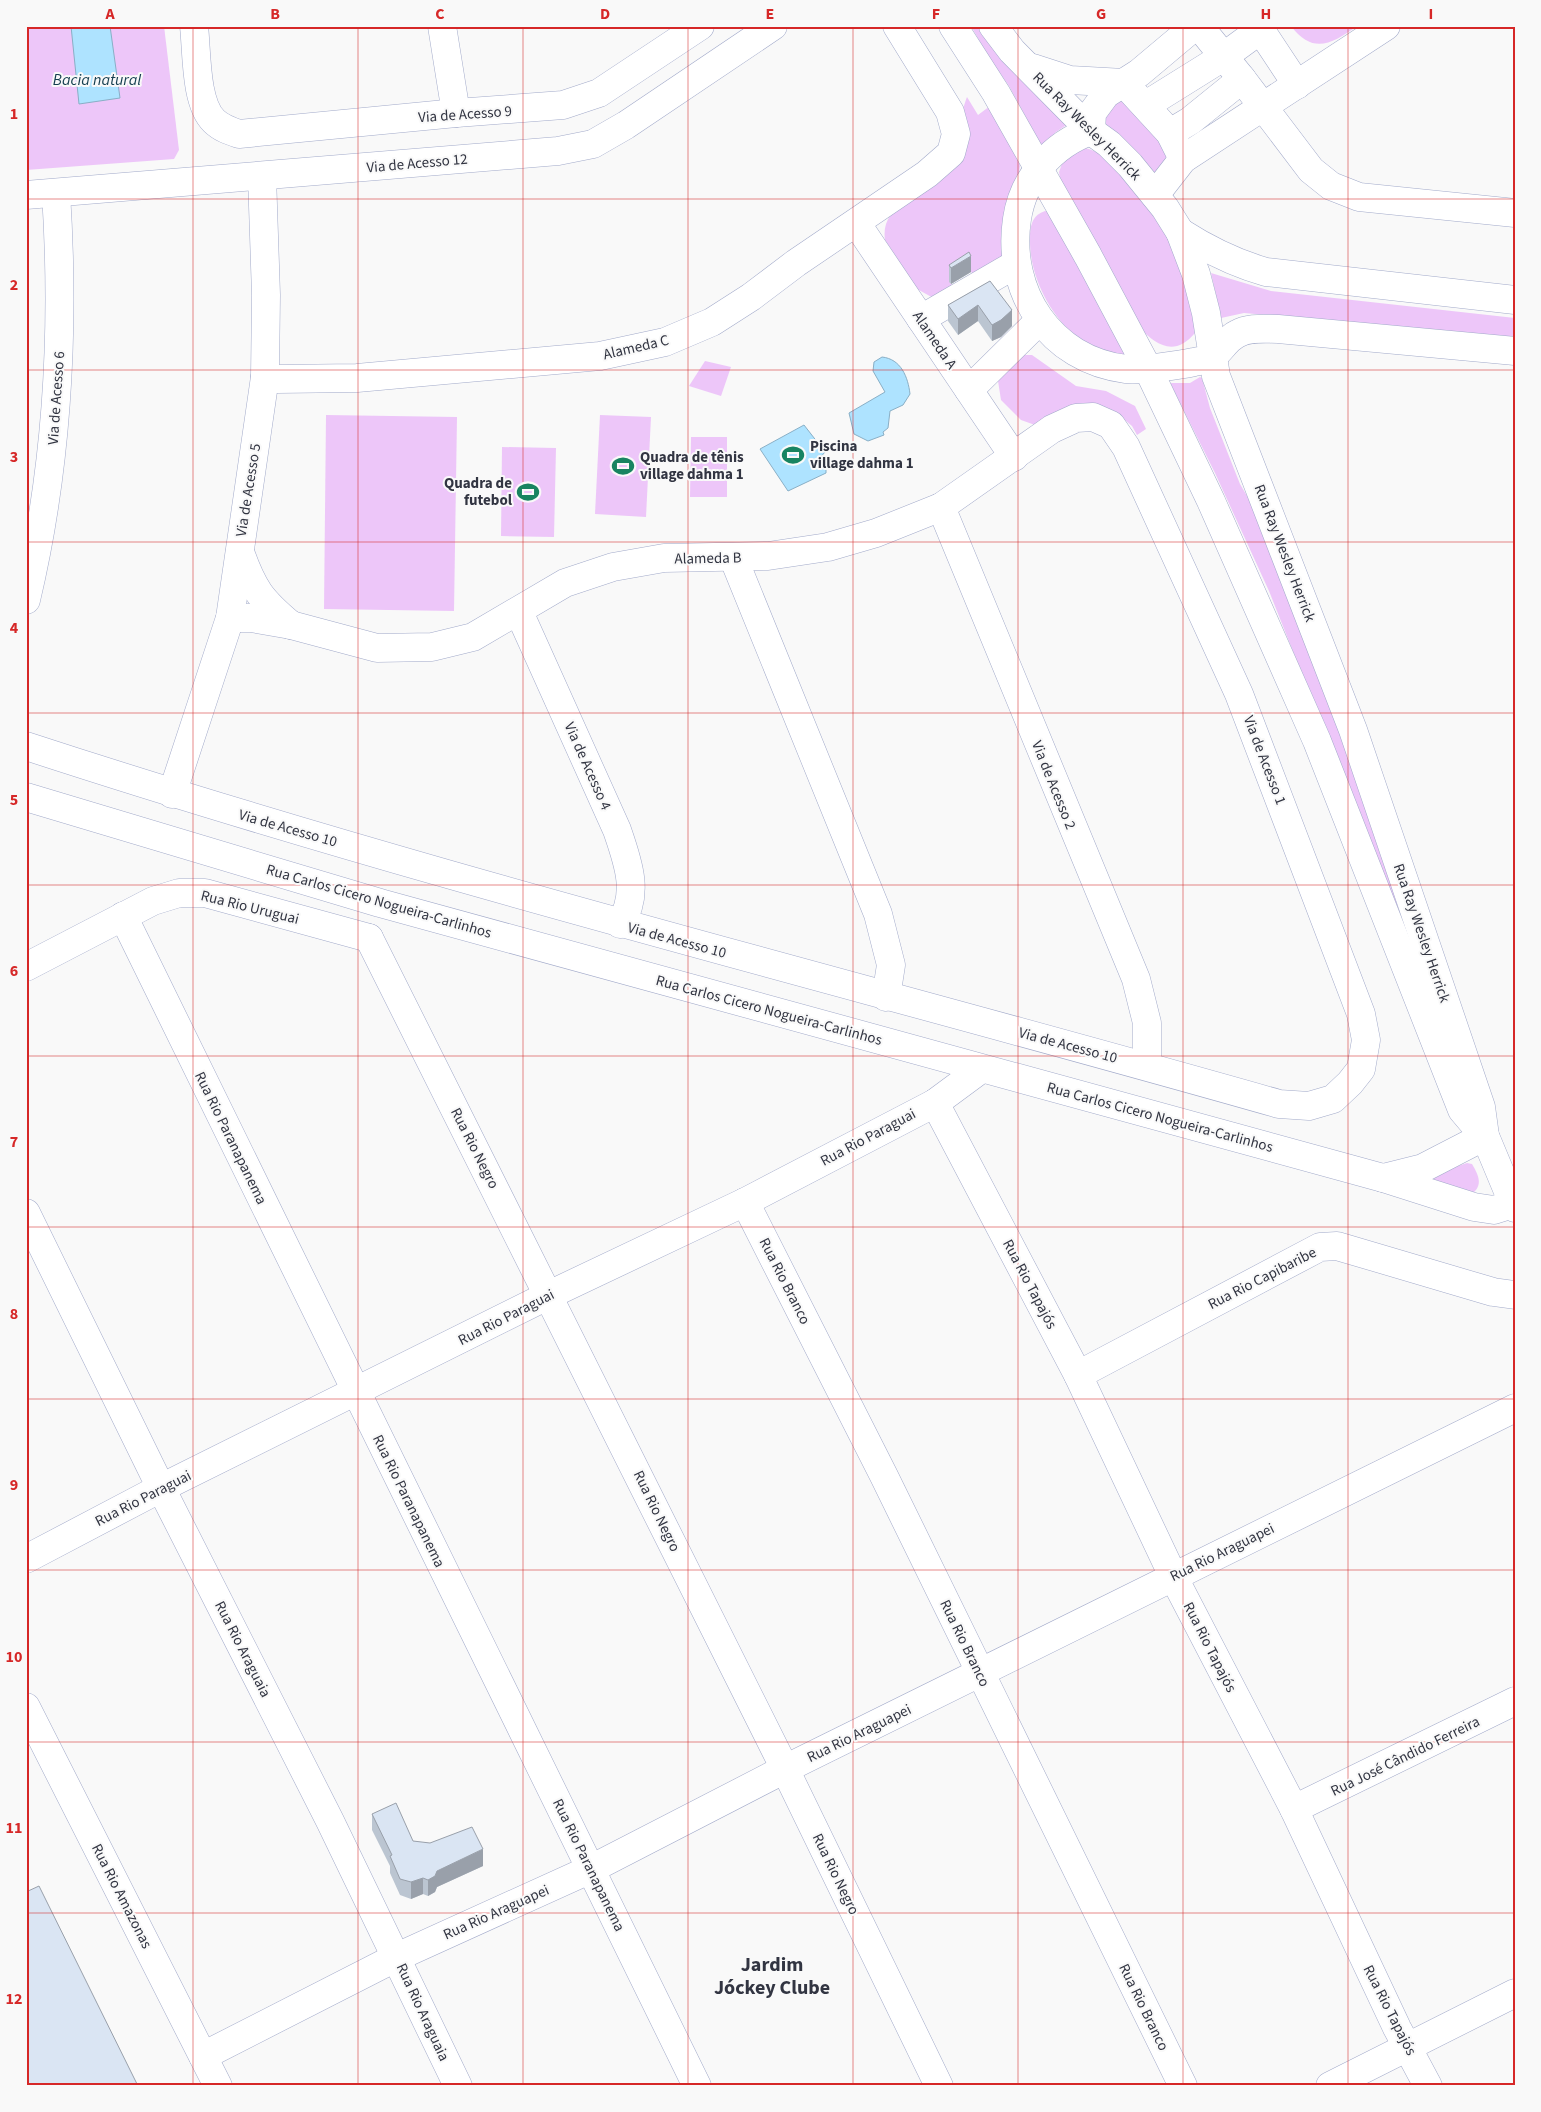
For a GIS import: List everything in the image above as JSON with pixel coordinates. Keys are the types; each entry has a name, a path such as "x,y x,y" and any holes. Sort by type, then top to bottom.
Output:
{"street":[{"name":"Via de Acesso 9","path":"194,26 200,89 204,108 213,120 239,134 456,113 563,106 599,93 687,30"},
{"path":"442,26 456,113"},
{"name":"Via de Acesso 12","path":"26,195 558,151 593,144 626,125 773,26"},
{"name":"Alameda C","path":"265,377 277,379 357,378 600,356 665,342 712,322 927,174 951,153 956,134 950,112 897,26"},
{"name":"Rua Ray Wesley Herrick","path":"953,26 996,92 1147,367 1211,501 1317,741 1462,1110 1484,1136 1514,1206"},
{"name":"Rua Ray Wesley Herrick","path":"993,26 1012,51 1091,130 1116,151 1155,196 1180,232 1196,274 1206,313 1216,376 1353,730 1482,1108 1484,1136"},
{"path":"1515,213 1376,200 1343,193 1322,181 1311,170 1262,108 1242,79 1197,26 1124,83 1106,94 1094,108 1091,130 1073,137 1049,156 1038,168 1025,193 1017,216 1014,240 1016,264 1026,297 1040,320 1070,349 1088,359 1128,370 1192,362 1212,357 1237,334 1253,329 1278,329 1515,351"},
{"path":"1155,196 1183,159 1386,26"},
{"path":"1146,105 1223,57 1259,28 1297,85"},
{"path":"1012,51 1034,70 1070,80 1124,83 1170,133 1183,159"},
{"path":"1170,133 1190,121 1242,79"},
{"name":"Via de Acesso 5","path":"172,794 230,618 265,377 266,294 262,176"},
{"name":"Via de Acesso 6","path":"26,600 41,538 57,410 61,303 56,193"},
{"name":"Alameda A","path":"856,224 1014,457"},
{"path":"1180,232 1207,250 1236,263 1266,272 1515,300"},
{"path":"921,318 1016,264"},
{"path":"969,390 1040,320"},
{"name":"Alameda B","path":"230,618 251,618 291,625 377,648 432,647 473,637 519,612 565,583 613,567 664,558 768,556 828,547 876,533 941,507 1052,429 1076,418 1093,417 1111,425"},
{"name":"Via de Acesso 1","path":"1111,425 1126,446 1239,694 1361,1014 1366,1040 1361,1070 1333,1099"},
{"name":"Via de Acesso 2","path":"941,507 1136,979 1147,1023 1147,1066"},
{"name":"Alameda B","path":"239,549 249,577 258,594 291,625"},
{"path":"733,557 878,914 891,964 886,997"},
{"name":"Via de Acesso 4","path":"519,612 617,830 629,866 631,900 628,912 620,924"},
{"name":"Via de Acesso 10","path":"26,746 172,794 620,924 1147,1066 1278,1104 1308,1106 1333,1099"},
{"name":"Rua Carlos Cicero Nogueira-Carlinhos","path":"26,797 380,903 1383,1178 1474,1208 1494,1210 1514,1206"},
{"name":"Rua Rio Uruguai","path":"26,967 124,916 162,898 179,893 205,893 369,938"},
{"path":"369,938 380,903"},
{"name":"Rua Rio Paranapanema","path":"124,916 697,2086"},
{"name":"Rua Rio Negro","path":"369,938 785,1769 939,2086"},
{"name":"Rua Rio Paraguai","path":"26,1560 161,1488 549,1295 745,1202 935,1103 981,1069"},
{"name":"Rua Rio Tapajós","path":"935,1103 1078,1375 1173,1576 1294,1809 1397,2028 1428,2086"},
{"path":"1383,1178 1423,1168 1484,1136"},
{"name":"Rua Rio Branco","path":"745,1202 884,1476 1183,2086"},
{"name":"Rua Rio Araguaia","path":"26,1213 161,1488 397,1957 458,2086"},
{"name":"Rua Rio Capibaribe","path":"1078,1375 1320,1247 1337,1246 1474,1287 1515,1295"},
{"name":"Rua Rio Araguapei","path":"203,2056 397,1957 591,1869 785,1769 1515,1408"},
{"name":"Rua José Cândido Ferreira","path":"1294,1809 1515,1701"},
{"name":"Rua Rio Amazonas","path":"26,1707 218,2086"},
{"path":"1330,2086 1515,1993"}],"shaded area":[{"path":"26,26 164,26 179,150 174,159 26,170"},
{"path":"971,26 982,26 1068,124 1056,132 1042,147 1009,86 988,56"},
{"path":"1291,26 1357,26 1339,38 1323,44 1307,41"},
{"path":"967,97 978,115 990,106 1018,156 1020,166 1005,257 977,280 969,269 949,281 958,293 937,300 917,289 885,240 885,228 895,210 939,177"},
{"path":"1121,99 1143,115 1169,156 1154,175 1103,125 1103,102"},
{"path":"1084,148 1099,154 1114,166 1130,184 1161,226 1183,268 1193,294 1195,333 1180,345 1173,347 1159,343 1138,326 1060,178 1059,172 1063,161"},
{"path":"1045,211 1050,212 1126,351 1124,356 1088,345 1076,337 1053,311 1046,299 1035,274 1030,247 1032,223 1035,217"},
{"path":"1211,273 1271,291 1515,318 1515,337 1244,313 1221,318"},
{"path":"1023,355 1032,355 1076,386 1106,391 1135,406 1146,429 1137,435 1132,426 1120,416 1035,425 1021,420 1001,400 998,381 1002,369"},
{"path":"705,361 731,367 721,396 689,386"},
{"path":"1200,377 1202,378 1210,408 1240,484 1264,525 1335,720 1426,987 1269,591 1215,473 1171,385 1171,383 1190,383"},
{"path":"326,415 457,417 454,611 324,609"},
{"name":"Quadra de tênis village dahma 1","path":"600,415 651,417 646,517 595,514"},
{"path":"691,437 727,437 727,497 690,497"},
{"name":"Quadra de futebol","path":"502,447 556,448 554,537 501,536"},
{"path":"1467,1163 1472,1164 1479,1180 1478,1187 1472,1194 1419,1179"}],"water":[{"name":"Bacia natural","path":"71,26 110,26 120,98 79,104"},
{"path":"882,357 889,358 899,365 905,375 910,394 903,405 890,411 888,428 883,432 884,435 868,441 854,434 849,413 885,392 873,371 874,362"},
{"name":"Piscina village dahma 1","path":"804,425 825,452 819,459 826,465 826,473 788,491 760,449"}],"building":[{"path":"969,252 971,256 951,268 949,265"},
{"path":"990,281 1012,310 992,325 978,305 958,319 948,305"},
{"path":"396,1803 413,1841 430,1843 472,1827 483,1849 437,1871 435,1876 428,1880 423,1878 411,1882 400,1879 390,1856 392,1855 372,1814"},
{"path":"39,1886 138,2086 29,2086 26,2080 26,1892"}],"place":[{"name":"Piscina village dahma 1","path":"793,455"},
{"name":"Quadra de tênis village dahma 1","path":"623,466"},
{"name":"Quadra de futebol","path":"528,492"}],"district":[{"name":"Jardim Jóckey Clube","path":"772,1976"}]}
